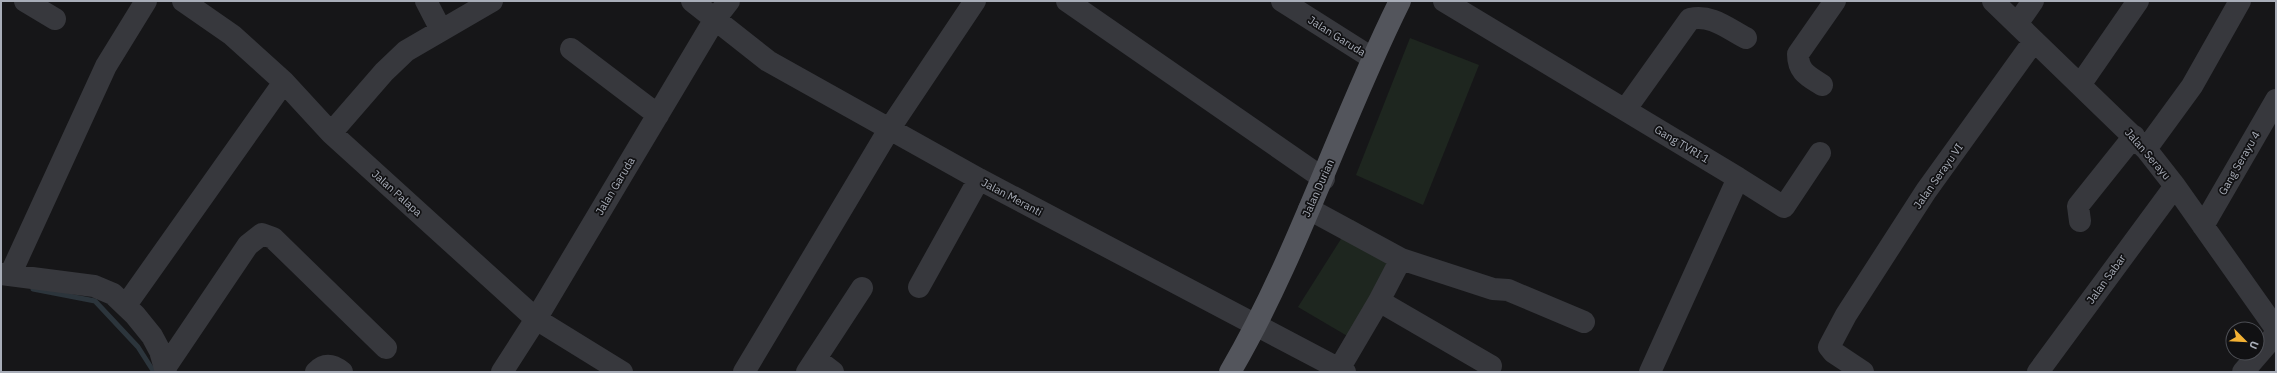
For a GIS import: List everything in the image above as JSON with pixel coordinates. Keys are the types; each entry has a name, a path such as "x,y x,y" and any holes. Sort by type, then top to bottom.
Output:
{"main road":[{"name":"Jalan Durian","path":"1230,372 1257,327 1309,208 1324,179 1372,58 1400,1"}],"street":[{"path":"25,1 56,19"},
{"path":"146,1 106,66 5,274 94,286 113,294 126,306 152,336 160,351 165,370"},
{"name":"Jalan Palapa","path":"183,1 232,35 284,82 331,133 536,319 622,372"},
{"path":"426,1 441,30"},
{"path":"331,133 384,72 400,56 441,30 492,1"},
{"name":"Jalan Meranti","path":"692,1 768,61 979,179 1257,327 1342,370"},
{"name":"Jalan Garuda","path":"502,372 536,319 715,19 729,1"},
{"path":"744,372 890,128 975,1"},
{"path":"1067,1 1324,179"},
{"name":"Jalan Garuda","path":"1282,1 1372,58"},
{"name":"Gang TVRI 1","path":"1444,1 1784,207 1820,153"},
{"path":"1822,85 1801,71 1798,63 1798,54 1835,1"},
{"name":"Jalan Serayu","path":"1993,1 2140,142 2175,186 2276,329"},
{"path":"2017,24 2033,1"},
{"path":"2080,85 2138,1"},
{"path":"2080,221 2078,206 2192,86 2240,1"},
{"path":"1625,110 1690,19 1701,16 1714,20 1746,38"},
{"name":"Jalan Serayu VI","path":"1863,372 1833,352 1829,347 1846,315 1926,191 2034,41"},
{"path":"571,49 658,114"},
{"path":"126,306 284,82"},
{"name":"Gang Serayu 4","path":"2203,226 2276,100"},
{"path":"1650,372 1738,178"},
{"path":"919,287 979,179"},
{"name":"Jalan Sabar","path":"2038,372 2175,186"},
{"path":"1309,208 1401,259 1493,289 1508,290 1584,322"},
{"path":"165,370 248,245 262,234 273,238 386,348"},
{"path":"1342,370 1401,259"},
{"path":"833,372 811,365 862,288"},
{"path":"1379,302 1491,366"},
{"path":"2243,372 2276,334"},
{"path":"316,372 328,366 332,366 342,372"}],"shaded area":[{"path":"1410,38 1479,65 1423,205 1356,175"},
{"path":"1353,220 1402,250 1349,337 1298,307"}],"waterway":[{"path":"33,289 95,301 138,347 154,372"}]}
